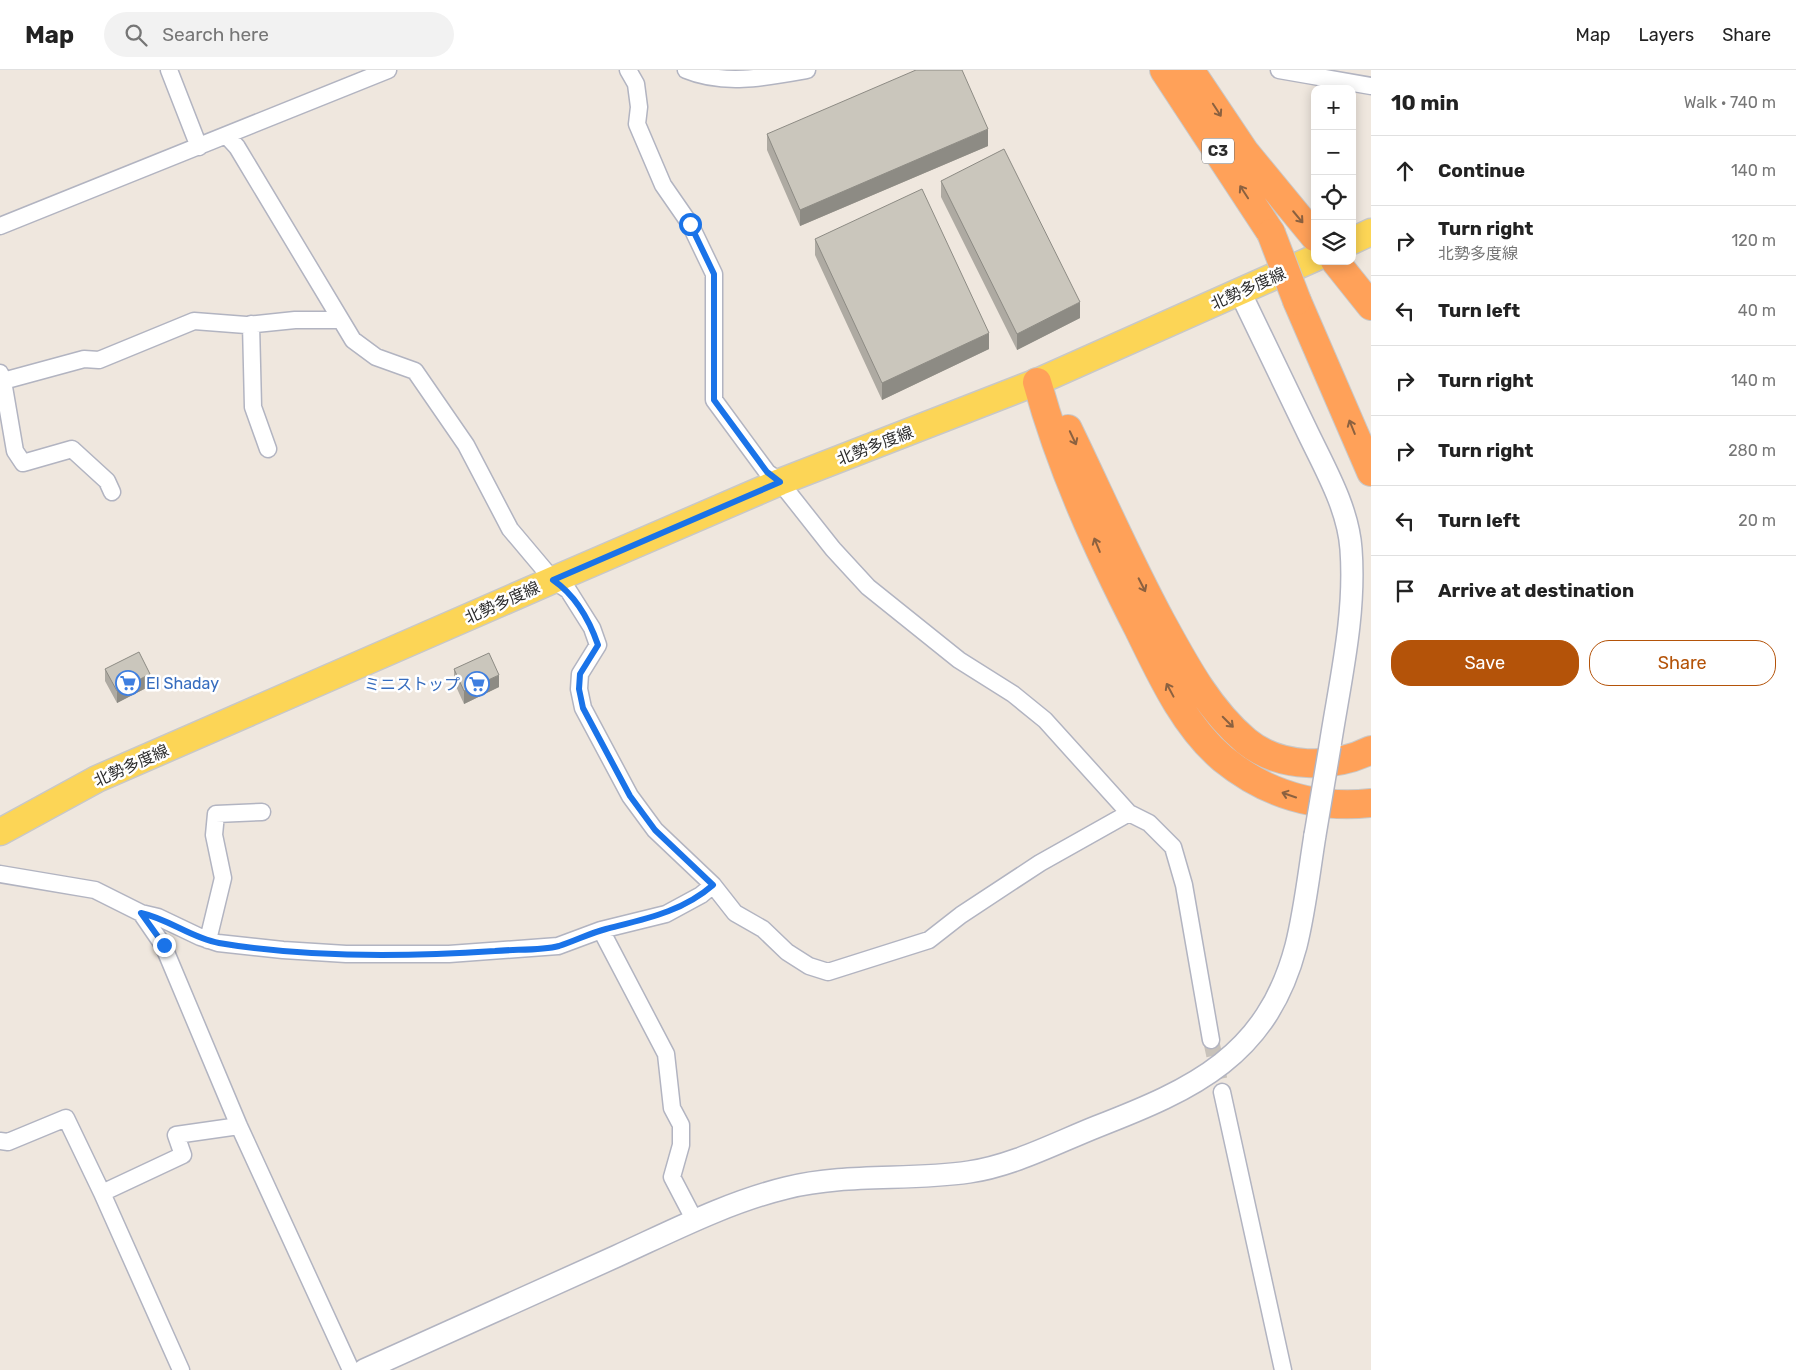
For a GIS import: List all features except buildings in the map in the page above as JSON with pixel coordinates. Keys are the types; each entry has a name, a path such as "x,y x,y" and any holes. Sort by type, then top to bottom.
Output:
{"highway":[{"name":"C3","path":"1164,70 1271,233 1297,301 1371,472"},
{"name":"C3","path":"1190,70 1245,152 1311,232"},
{"path":"1341,269 1371,306"},
{"path":"1037,382 1067,425 1142,585 1168,634 1193,678 1221,716 1246,741 1269,755 1306,764 1335,763 1355,758 1371,750"},
{"path":"1037,382 1051,433 1104,562 1175,701 1198,730 1222,758 1244,774 1274,790 1307,802 1337,805 1371,803"}],"main road":[{"path":"1356,239 1371,232"},
{"name":"北勢多度線","path":"0,832 97,779 780,482 1037,382 1311,260"}],"street":[{"path":"169,70 198,147"},
{"path":"0,226 388,70"},
{"path":"628,70 636,84 639,107 637,124 662,185 690,224 714,274 714,400 767,472 780,482 833,549 868,587 959,660 1013,694 1045,720 1129,813 1148,823 1173,847 1184,885 1211,1040"},
{"path":"686,70 696,74 752,80 807,70"},
{"path":"1279,70 1371,86"},
{"path":"227,136 237,147 353,340 376,357 415,371 466,445 510,530 553,580 568,590 592,628 598,645 580,674 579,689 588,716 635,803 655,830 713,885 735,912 763,929 787,952 809,966 828,972 929,940 961,915 1040,863 1129,813"},
{"path":"364,1370 695,1221 786,1188 843,1179 932,1177 973,1172 1008,1161 1156,1104 1185,1090 1212,1073 1243,1045 1266,1016 1278,994 1296,944 1348,632 1352,586 1351,548 1343,509 1240,292"},
{"path":"112,492 107,481 72,449 23,463 15,452 1,377 84,359 99,360 194,322 251,324 295,320 340,320"},
{"path":"251,324 253,407 268,449"},
{"path":"208,940 223,878 214,836 216,814 262,812"},
{"path":"0,874 95,890 141,913 158,917 208,940 284,950 346,954 449,954 558,946 601,930 666,914 701,895 713,885"},
{"path":"141,913 164,945 239,1126 350,1370"},
{"path":"601,930 666,1054 672,1108 681,1125 681,1145 672,1178 695,1221"},
{"path":"1222,1092 1283,1370"},
{"path":"0,1141 8,1142 66,1118 102,1193 181,1370"},
{"path":"102,1193 183,1155 176,1135 239,1126"}],"tunnel":[{"path":"1211,1040 1222,1092"}],"place":[{"name":"El Shaday","path":"128,683"},
{"name":"ミニストップ","path":"477,684"}],"route":[{"path":"164,945 141,913 158,917 200,937 218,943 284,950 346,954 449,954 558,946 601,930 666,914 701,895 713,885 655,830 630,796 583,708 579,689 580,674 598,645 592,628 568,590 553,580 780,482 767,472 714,400 714,274 690,224"}]}
